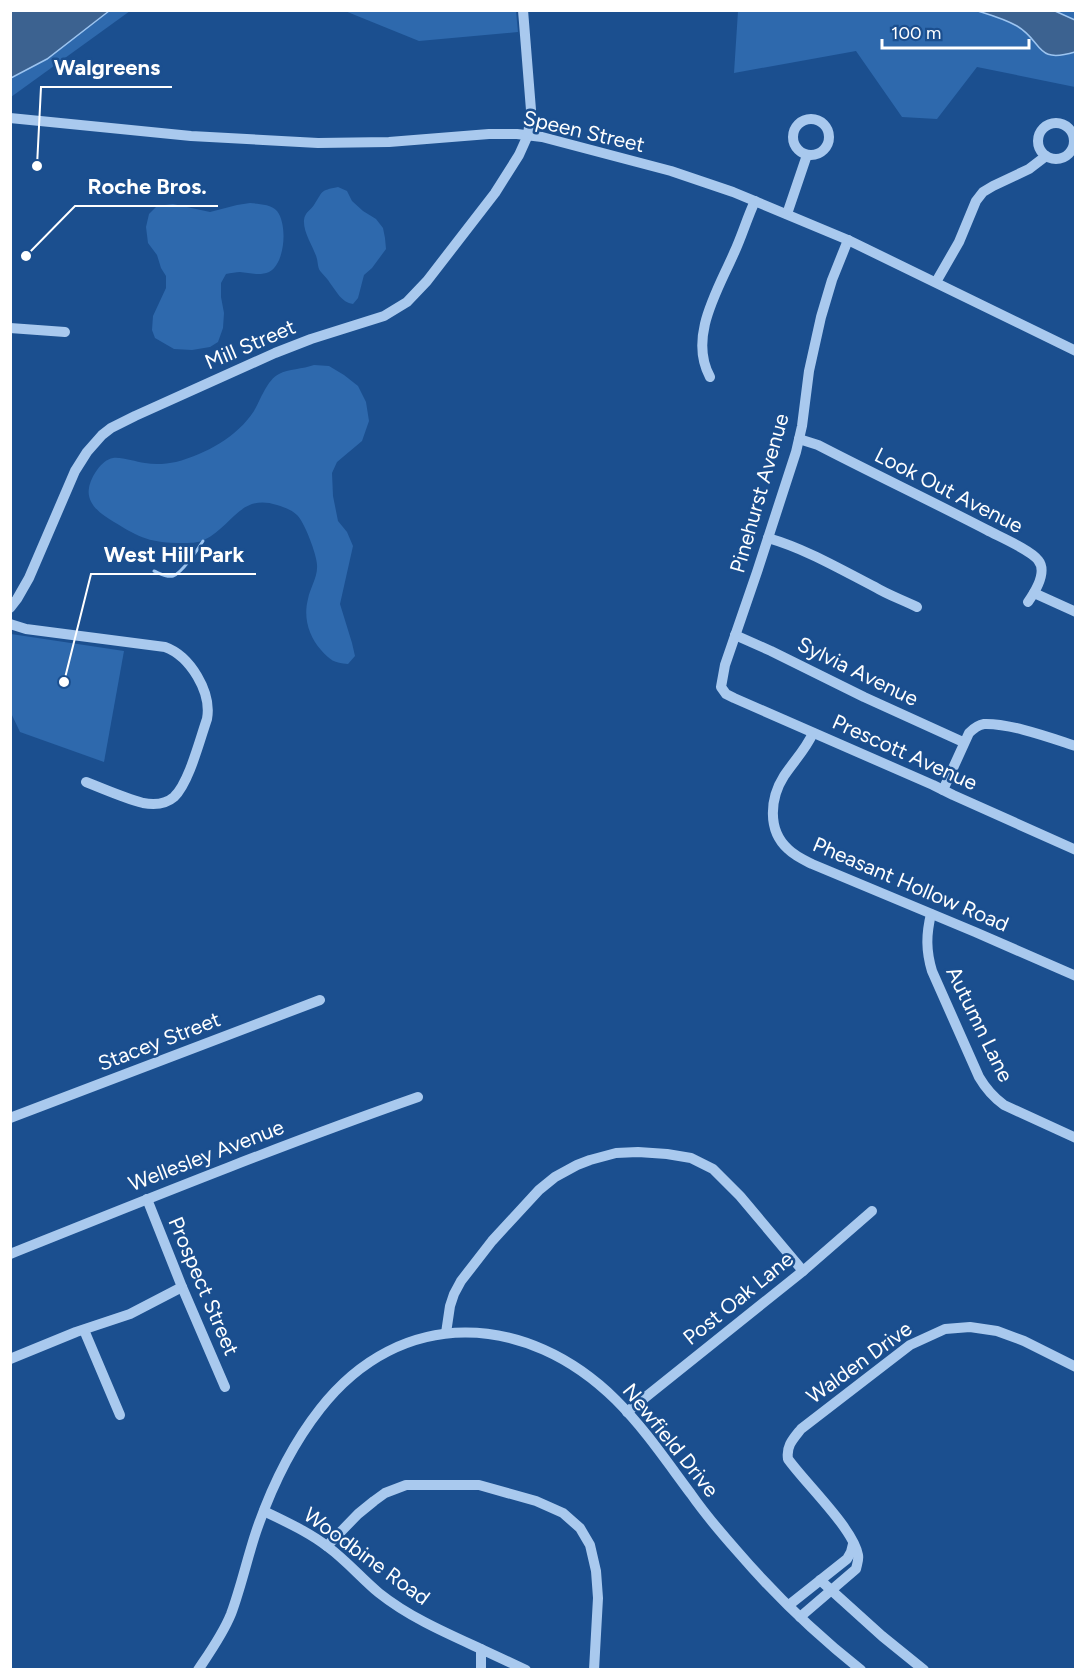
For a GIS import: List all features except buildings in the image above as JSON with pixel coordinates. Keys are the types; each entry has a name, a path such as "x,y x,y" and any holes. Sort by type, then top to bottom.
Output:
{"street":[{"path":"523,10 531,110 528,135"},
{"name":"Speen Street","path":"10,118 191,136 318,143 381,142 489,134 528,135 561,142 713,184 787,214 848,240 1076,351"},
{"name":"Mill Street","path":"10,608 23,591 75,471 87,452 102,435 135,416 275,353 310,339 369,322 407,302 427,281 486,206 519,155 528,135"},
{"path":"787,214 807,155"},
{"path":"936,282 959,242 976,201 983,192 1029,169 1046,156"},
{"path":"710,377 702,357 702,334 717,288 735,251 754,201"},
{"name":"Pinehurst Avenue","path":"721,687 722,674 799,439 809,371 821,317 840,257 848,240"},
{"path":"10,328 65,332"},
{"name":"Look Out Avenue","path":"799,439 818,445 1034,555 1041,564 1041,570 1038,584 1031,598 1076,612"},
{"path":"768,538 838,567 918,607"},
{"path":"10,624 165,647 173,650 188,662 202,688 208,703 207,719 184,784 174,798 160,804 144,803 86,782"},
{"name":"Sylvia Avenue","path":"735,635 864,697 966,738"},
{"name":"Prescott Avenue","path":"721,687 726,694 734,698 1076,850"},
{"path":"943,790 966,738 976,727 983,724 1029,732 1076,746"},
{"name":"Pheasant Hollow Road","path":"813,733 806,748 778,786 774,800 772,813 774,827 788,849 812,864 1076,976"},
{"name":"Autumn Lane","path":"932,914 926,943 927,956 979,1077 994,1098 1004,1105 1076,1138"},
{"name":"Stacey Street","path":"10,1118 320,1000"},
{"name":"Wellesley Avenue","path":"10,1254 339,1125 418,1097"},
{"path":"446,1333 450,1306 461,1281 492,1240 538,1190 577,1165 616,1153 638,1152 692,1158 713,1169 740,1196 803,1271"},
{"name":"Prospect Street","path":"147,1199 225,1387"},
{"name":"Post Oak Lane","path":"627,1412 803,1271 872,1211"},
{"path":"10,1359 130,1314 182,1287"},
{"name":"Walden Drive","path":"853,1544 826,1504 788,1459 787,1452 790,1442 801,1429 909,1345 945,1329 970,1327 997,1331 1024,1341 1076,1367"},
{"path":"84,1330 120,1415"},
{"name":"Newfield Drive","path":"198,1670 230,1616 264,1511 282,1469 305,1430 334,1391 363,1365 394,1348 412,1341 446,1333 462,1332 500,1335 534,1346 584,1373 614,1398 657,1447 698,1504 728,1540 800,1617 861,1670"},
{"path":"327,1546 374,1501 385,1493 406,1485 479,1485 536,1501 563,1512 580,1528 590,1545 596,1571 594,1670"},
{"name":"Woodbine Road","path":"264,1511 327,1546 386,1598 412,1615 526,1670"},
{"path":"789,1605 846,1559 853,1544"},
{"path":"800,1617 856,1569 859,1560 858,1552 853,1544"},
{"path":"820,1580 924,1670"},
{"path":"481,1649 481,1670"}],"shaded area":[{"path":"11,10 109,11 47,59 11,78"},
{"path":"11,11 130,11 11,97"},
{"path":"345,11 516,11 518,32 419,41"},
{"path":"738,11 1075,11 1075,87 977,67 937,119 902,117 856,51 734,73"},
{"path":"978,11 1055,11 1075,20 1075,52 1062,55 1046,53 1017,26"},
{"path":"338,187 347,191 352,201 376,219 383,228 385,238 386,249 364,275 358,298 353,304 342,299 320,271 316,254 304,225 305,215 323,192"},
{"path":"250,203 272,207 280,217 284,234 279,261 269,272 262,274 240,272 226,274 221,283 223,328 218,342 210,347 192,350 174,349 155,338 152,330 153,316 166,288 166,276 157,255 148,243 146,227 149,214 157,206 173,204 210,212"},
{"path":"314,365 329,366 358,386 366,402 369,421 362,441 337,462 332,473 333,496 338,521 347,532 353,546 340,604 355,656 348,664 330,659 310,633 306,613 317,569 316,560 303,524 293,512 277,505 254,504 245,507 204,540 171,543 139,536 109,519 92,504 89,494 94,474 109,459 117,458 149,464 176,462 220,443 247,420 275,377 287,371"},
{"path":"11,634 124,651 104,762 20,732 11,713"}],"waterway":[{"path":"154,571 168,576 177,574 203,541"}],"place":[{"name":"Walgreens","path":"37,166"},
{"name":"Roche Bros.","path":"26,256"},
{"name":"West Hill Park","path":"64,682"}]}
